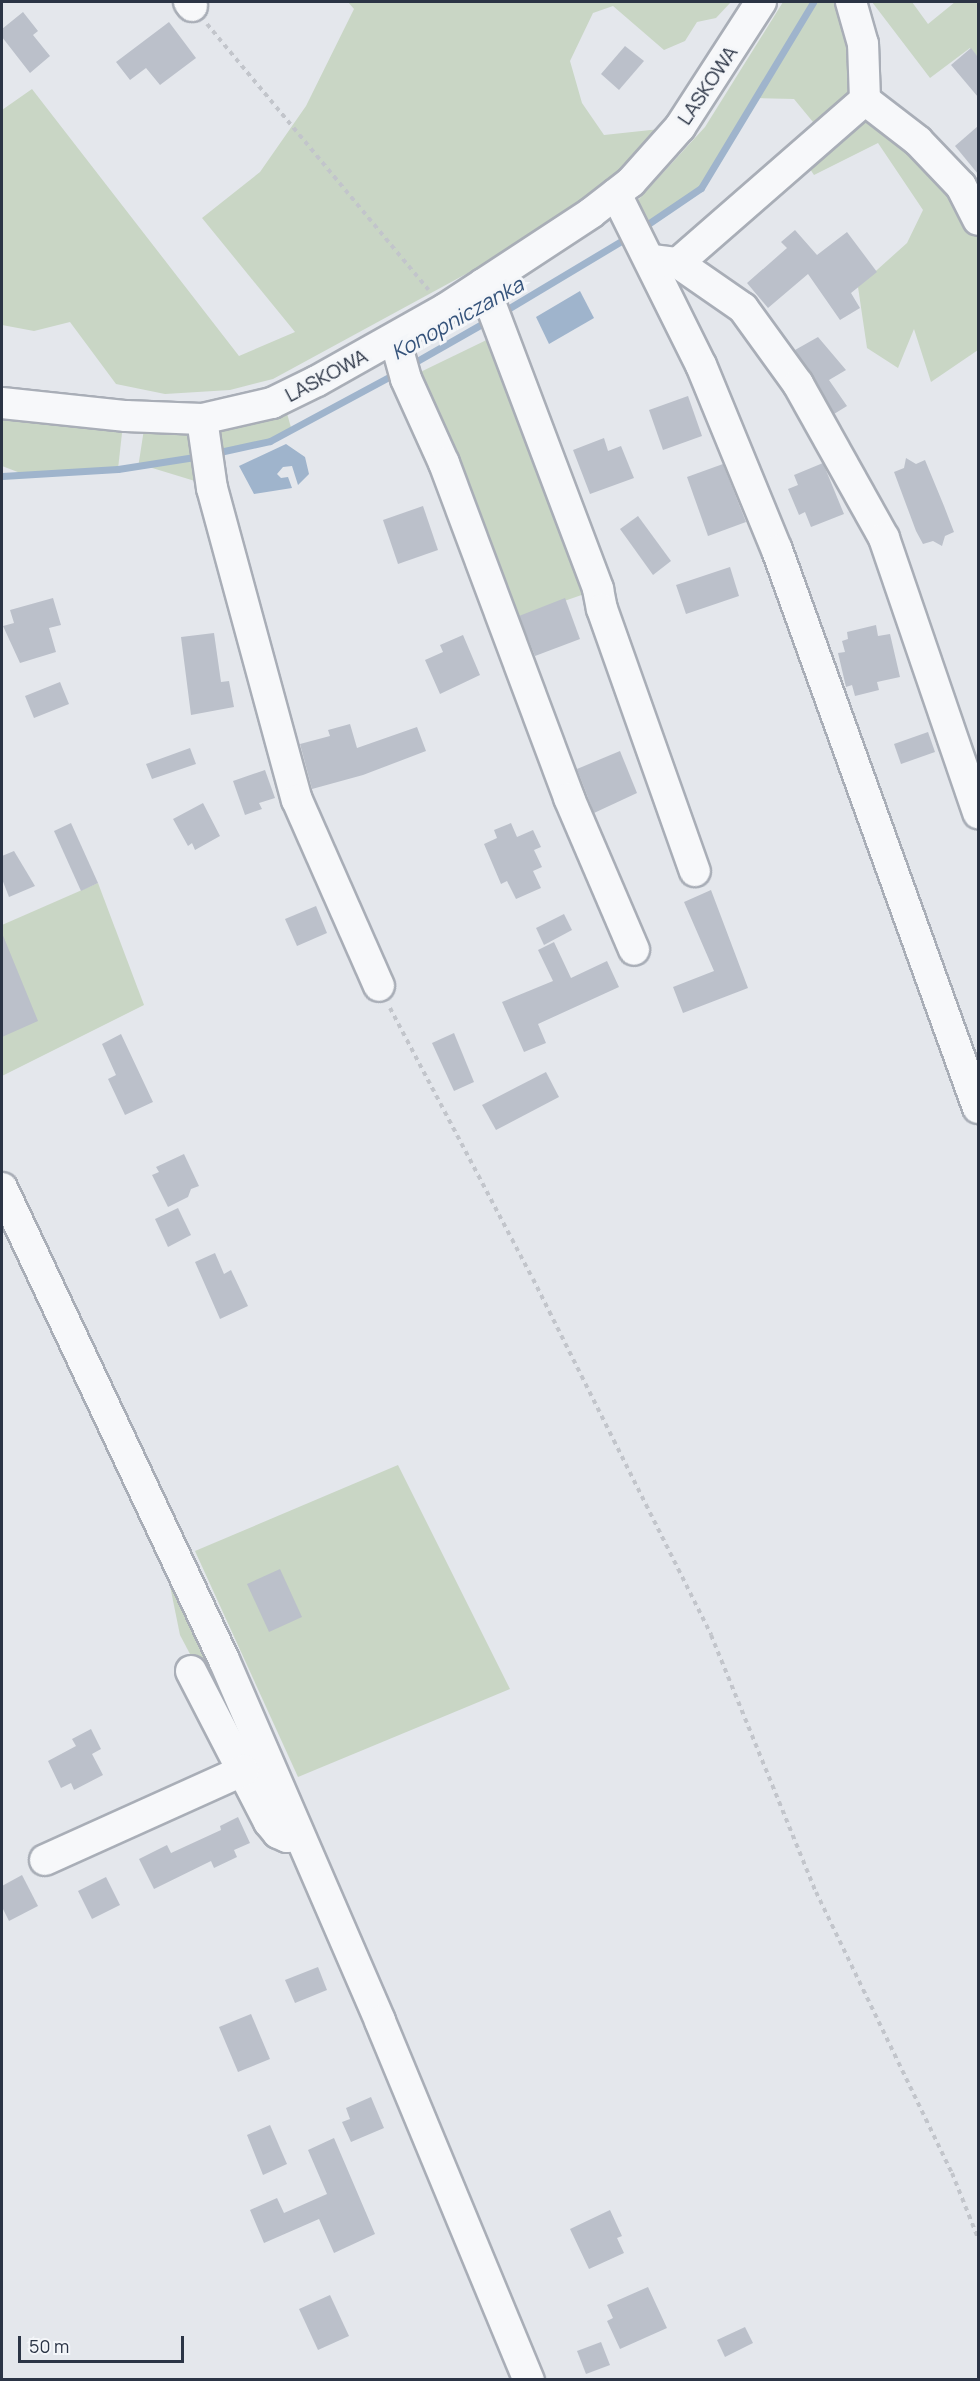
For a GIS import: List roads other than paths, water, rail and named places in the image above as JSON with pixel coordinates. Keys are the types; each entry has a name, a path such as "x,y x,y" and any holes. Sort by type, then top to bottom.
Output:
{"street":[{"name":"LASKOWA","path":"2,403 126,416 204,443 250,410 292,394 401,360 445,309 616,194 644,170 680,127 762,2"},
{"path":"851,2 863,44 865,100"},
{"path":"650,246 865,100"},
{"path":"865,100 918,141 961,186 978,220"},
{"path":"616,194 650,246 777,550 978,1108"},
{"path":"650,246 743,308 798,384 884,538 978,813"},
{"path":"483,284 500,322 598,589 602,609 694,871"},
{"path":"401,360 444,463 569,798 634,950"},
{"path":"204,443 297,800 379,986"},
{"path":"2,1188 118,1430 299,1834 529,2379"},
{"path":"191,1671 278,1833 287,1837 299,1834"},
{"path":"45,1860 244,1770"}],"water":[{"path":"580,291 594,318 549,344 536,317"},
{"path":"286,444 305,457 309,474 298,485 292,466 283,467 277,474 281,478 288,477 292,488 254,494 239,466"}],"waterway":[{"name":"Konopniczanka","path":"642,228 701,188 813,2"},
{"name":"Konopniczanka","path":"501,313 628,237"},
{"name":"Konopniczanka","path":"410,365 489,320"},
{"name":"Konopniczanka","path":"215,453 270,441 398,372"},
{"name":"Konopniczanka","path":"2,476 118,469 201,456"}]}
